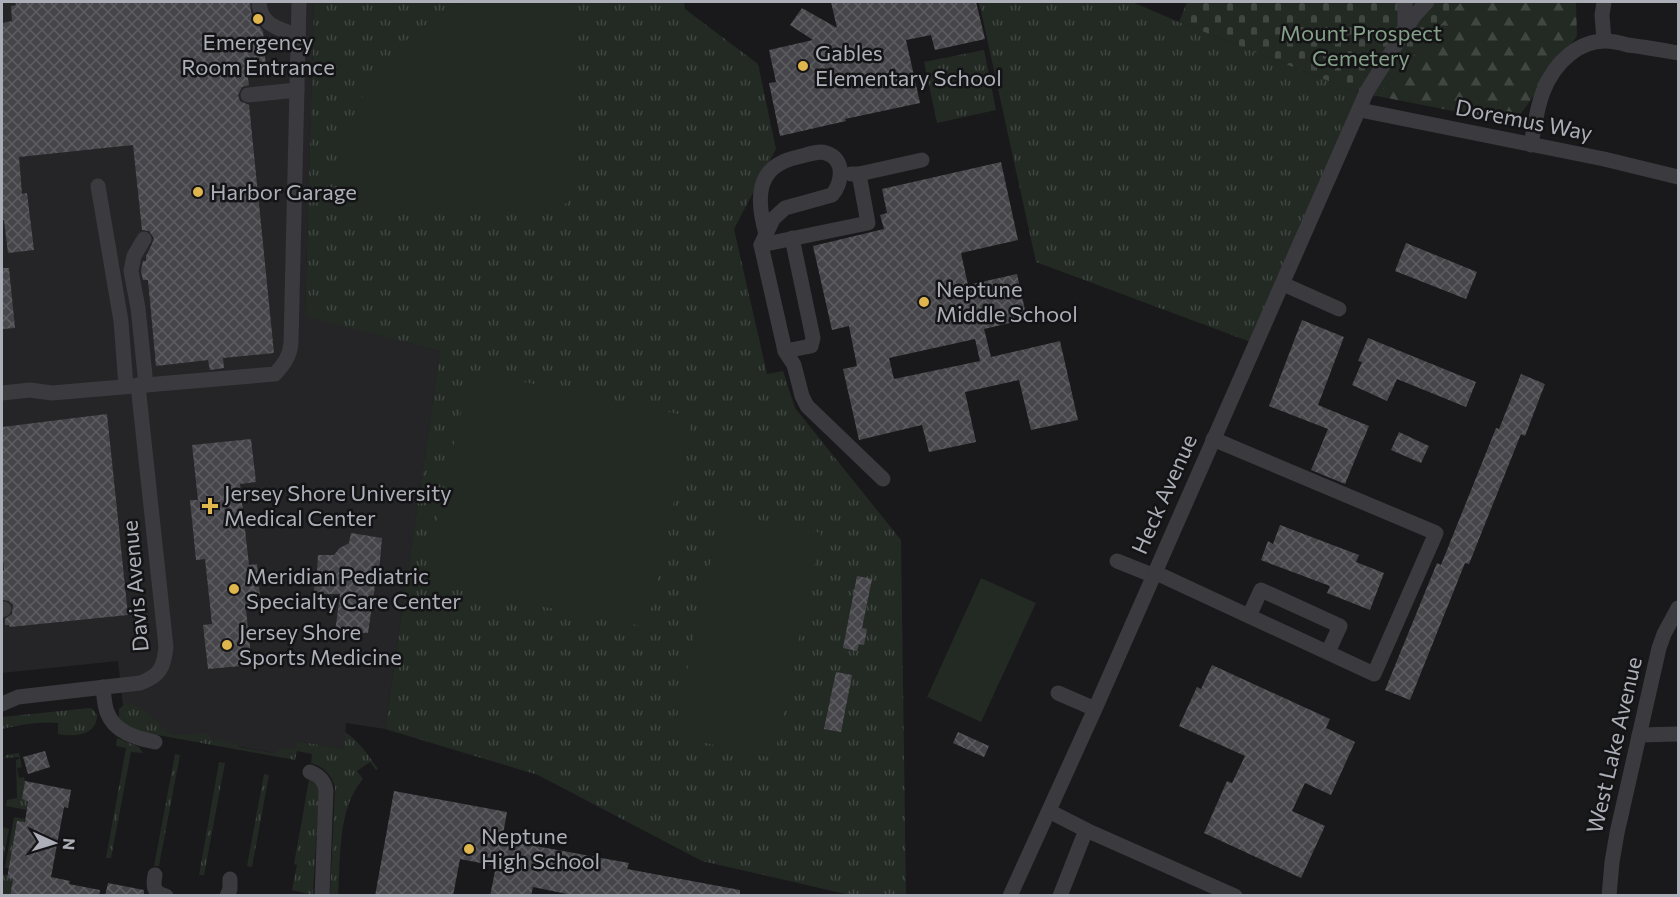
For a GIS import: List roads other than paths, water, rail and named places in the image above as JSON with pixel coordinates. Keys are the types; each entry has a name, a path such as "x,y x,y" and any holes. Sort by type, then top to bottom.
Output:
{"street":[{"path":"259,2 266,21 272,26 298,36"},
{"path":"2,393 30,390 52,393 275,374 285,362 290,350 298,2"},
{"path":"1405,2 1405,30"},
{"name":"Heck Avenue","path":"1010,896 1095,709 1367,91 1414,16 1427,2"},
{"path":"1604,2 1602,15 1604,40"},
{"path":"1531,145 1544,87 1553,70 1576,49 1604,40 1678,53"},
{"path":"248,95 297,90"},
{"name":"Doremus Way","path":"1360,110 1604,159 1678,177"},
{"path":"764,240 773,219 785,208 832,195 839,184 841,174 837,160 825,152 819,152 781,162 770,171 764,182 759,202 760,214 764,240 785,351 794,366 802,396 807,406 883,479"},
{"path":"841,174 859,174 922,160"},
{"path":"764,240 792,238 868,223 859,174"},
{"path":"98,186 119,306 137,386"},
{"path":"785,351 811,346 813,338 792,238"},
{"path":"137,386 138,308 131,271 134,256 144,239"},
{"path":"1283,284 1339,309"},
{"name":"Davis Avenue","path":"2,704 18,697 140,683 161,670 165,661 166,647 137,386"},
{"path":"1117,561 1153,574 1249,616 1374,674 1436,533 1213,439"},
{"path":"1249,616 1261,590 1340,626 1328,652"},
{"name":"West Lake Avenue","path":"1609,896 1617,833 1659,648 1678,608"},
{"path":"103,687 107,714 114,724 129,735 155,742"},
{"name":"Davis Avenue","path":"2,692 18,697"},
{"path":"1058,693 1095,709"},
{"path":"1639,735 1678,734"},
{"path":"310,771 321,777 326,786 322,896"},
{"path":"1049,811 1086,830 1235,896"},
{"path":"1060,896 1086,830"},
{"path":"155,875 154,883 157,893 166,896"},
{"path":"227,896 230,879"}],"place":[{"name":"Emergency Room Entrance","path":"258,19"},
{"name":"Gables Elementary School","path":"803,66"},
{"name":"Harbor Garage","path":"198,192"},
{"name":"Neptune Middle School","path":"924,302"},
{"name":"Jersey Shore University Medical Center","path":"210,506"},
{"name":"Meridian Pediatric Specialty Care Center","path":"234,589"},
{"name":"Jersey Shore Sports Medicine","path":"227,645"},
{"name":"Neptune High School","path":"469,849"}],"park label":[{"name":"Mount Prospect Cemetery","path":"1361,46"}]}
